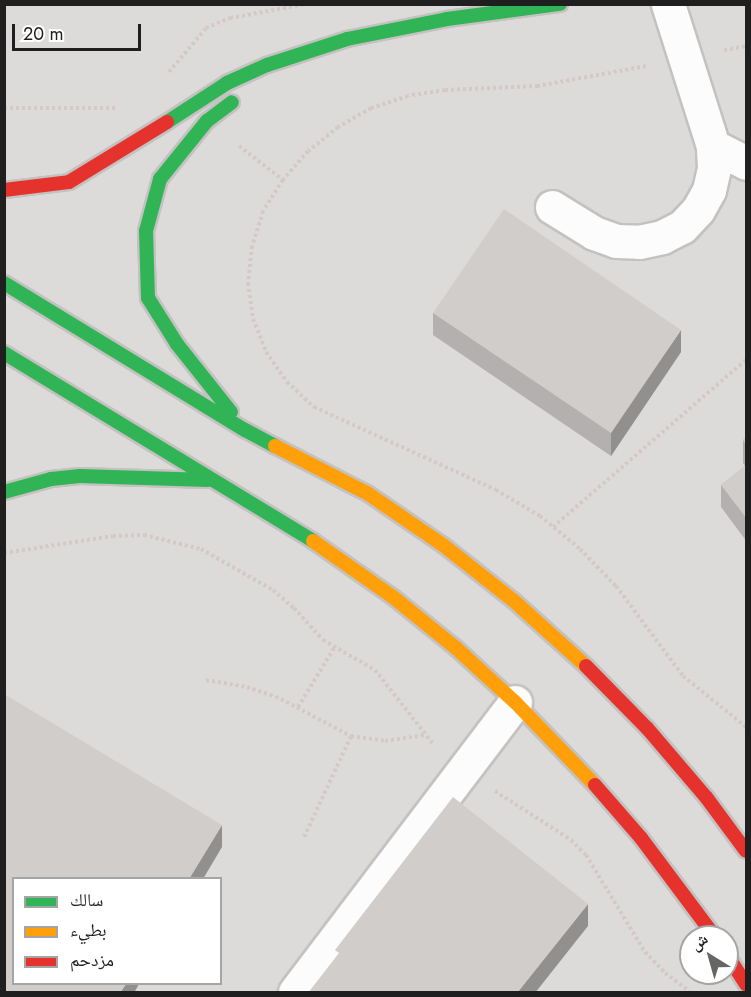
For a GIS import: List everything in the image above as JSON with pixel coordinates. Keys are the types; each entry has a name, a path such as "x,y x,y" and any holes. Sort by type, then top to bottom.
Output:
{"street":[{"path":"4,190 69,182 119,154 227,83 267,65 347,39 447,19 560,4"},
{"path":"552,207 594,232 616,241 639,242 662,237 681,226 698,210 711,179 713,146 668,4"},
{"path":"245,430 177,344 148,298 146,231 160,179 207,121 226,108 267,65"},
{"path":"713,146 747,163"},
{"path":"4,283 245,430 367,493 442,545 514,601 582,662 647,728 706,797 747,851"},
{"path":"4,353 328,550 393,597 456,648 515,702 580,768 641,837 706,925"},
{"path":"4,492 51,479 81,476 213,480"},
{"path":"295,993 515,702"}],"path":[{"path":"747,46 538,87 445,90 371,108 338,127 308,152 289,173 263,211 252,246 248,283 253,318 266,352 287,382 314,407 496,490 553,527 580,549 616,586 682,676 747,727"},
{"path":"4,108 121,108"},
{"path":"553,527 747,360"},
{"path":"4,554 113,536 144,535 177,541 201,549 273,590 334,648 363,661 375,670 425,735 463,770 571,840 586,855 645,952 665,973 690,993"},
{"path":"298,707 334,648"},
{"path":"206,680 264,692 298,707 351,736 385,741 425,735"},
{"path":"304,837 351,736"}],"shaded area":[{"path":"5,5 746,5 746,992 5,992"}],"building":[{"path":"504,209 681,330 611,433 433,313"},
{"path":"747,464 747,519 721,485"},
{"path":"4,694 222,825 190,877 12,877 12,985 125,985 120,993 4,993"},
{"path":"453,797 588,904 517,993 308,993 339,953 335,950"}],"traffic: fast":[{"path":"167,122 227,83 267,65 347,39 447,19 560,4"},
{"path":"231,412 177,344 148,298 146,231 160,179 207,121 232,102"},
{"path":"4,283 275,446"},
{"path":"4,353 313,541"},
{"path":"4,492 51,479 80,476 208,480"}],"traffic: slow":[{"path":"275,446 367,493 443,545 514,601 586,666"},
{"path":"313,541 393,597 456,648 515,702 595,785"}],"traffic: jam":[{"path":"4,190 69,182 167,122"},
{"path":"586,666 647,728 706,797 746,851"},
{"path":"595,785 641,838 706,925"},
{"path":"739,973 746,984"}]}
